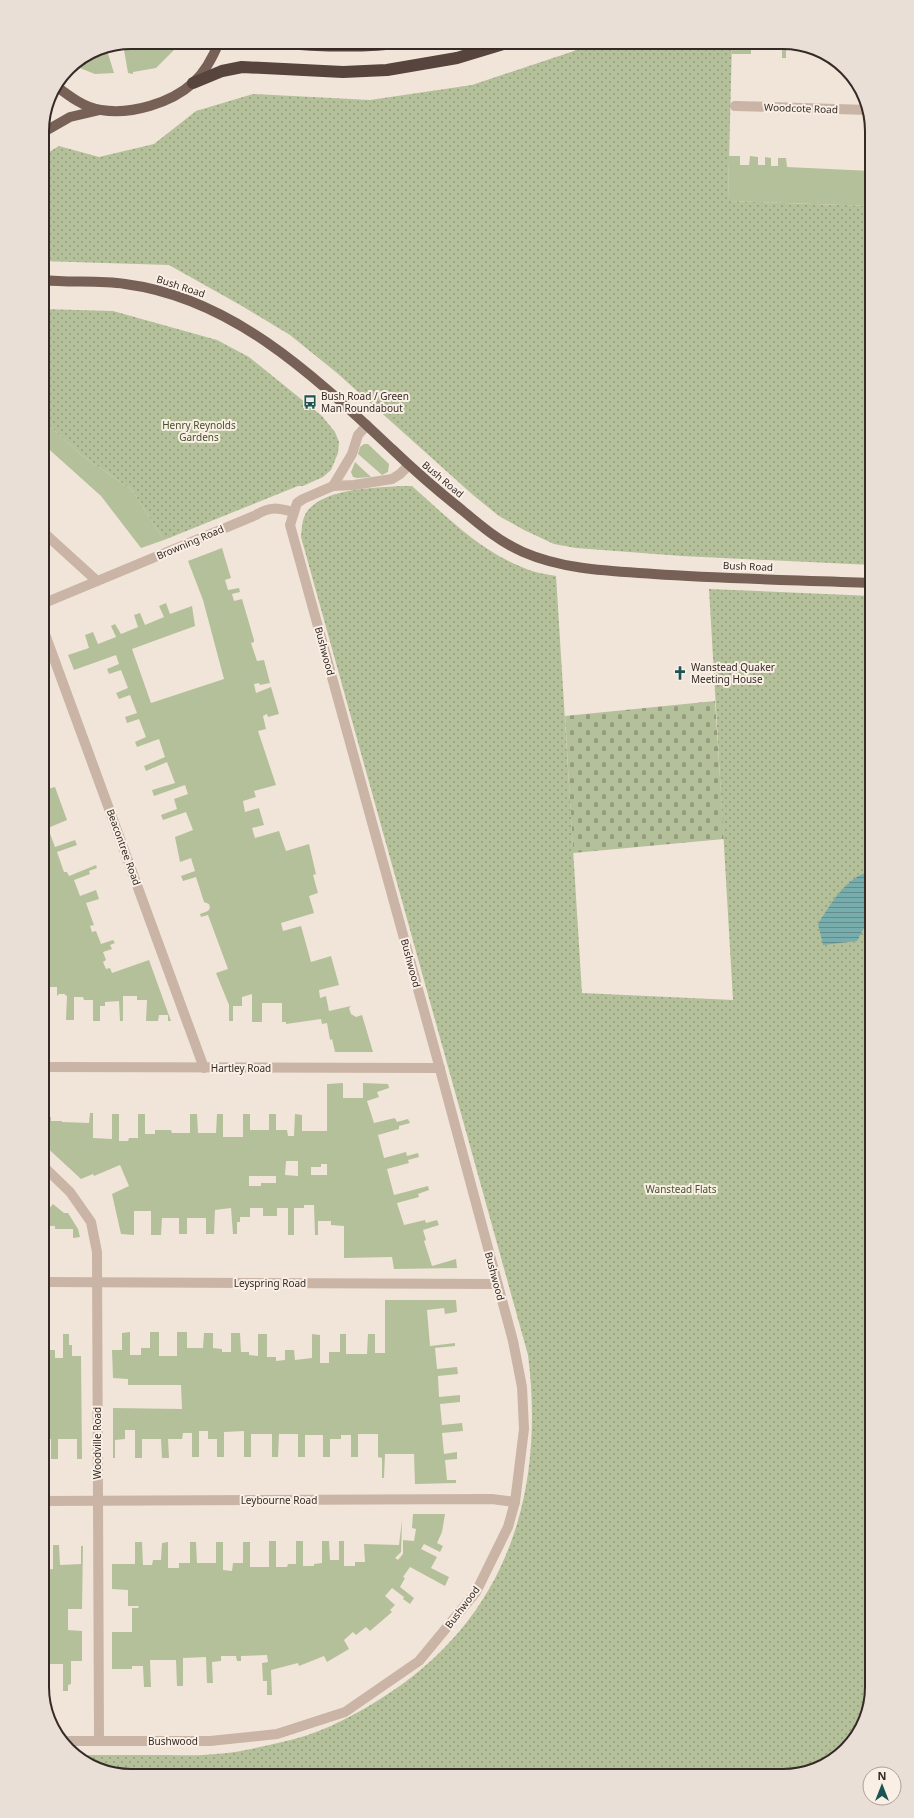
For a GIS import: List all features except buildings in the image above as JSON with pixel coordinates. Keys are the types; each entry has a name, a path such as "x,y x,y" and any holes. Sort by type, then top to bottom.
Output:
{"highway":[{"path":"193,83 222,71 242,67 343,72 387,70 457,58 487,49"}],"main road":[{"path":"49,129 70,117 100,110 122,111 143,108 172,97 193,83 211,60 216,49"},
{"path":"60,89 73,98 100,110"},
{"name":"Bush Road","path":"49,280 126,284 157,290 203,306 243,325 302,367 409,465 484,528 506,544 524,553 549,561 599,570 678,576 865,583"}],"street":[{"name":"Woodcote Road","path":"735,106 862,110"},
{"path":"333,486 352,454 358,435 367,425"},
{"path":"293,512 297,503 303,499 333,486 354,485 392,479 400,474 409,465"},
{"name":"Browning Road","path":"49,601 256,515 266,509 276,507 293,512"},
{"name":"Bushwood","path":"69,1741 210,1741 277,1734 345,1712 419,1661 476,1592 508,1527 516,1502 524,1429 522,1387 513,1341 440,1068 290,525 293,512"},
{"path":"49,537 97,581"},
{"name":"Beacontree Road","path":"49,645 204,1068"},
{"name":"Hartley Road","path":"49,1067 440,1068"},
{"name":"Woodville Road","path":"49,1172 70,1192 91,1222 97,1252 99,1740"},
{"name":"Leyspring Road","path":"49,1282 498,1284"},
{"name":"Leybourne Road","path":"49,1501 492,1499 516,1502"}],"green space":[{"path":"175,49 156,68 133,72 133,74 128,73 124,50"},
{"path":"577,49 732,49 728,201 865,206 865,565 682,556 576,548 554,544 499,516 473,495 337,373 290,335 169,265 49,261 49,152 59,146 99,157 154,144 196,111 253,94 370,100 472,85"},
{"path":"732,49 751,49 751,54 732,54"},
{"path":"782,49 786,49 786,58 782,58"},
{"path":"108,52 114,73 95,74 79,68 99,55"},
{"path":"729,156 740,156 740,165 749,165 750,156 758,157 758,165 765,165 765,157 771,158 771,166 778,166 778,158 786,158 787,167 865,171 865,206 728,201"},
{"name":"Henry Reynolds Gardens","path":"49,309 113,311 217,340 249,357 322,416 335,432 339,442 338,453 331,470 323,477 164,540 132,490 80,454 49,425"},
{"path":"49,425 80,454 132,490 164,540 141,548 101,496 49,449"},
{"path":"364,444 368,444 389,464 388,472 382,475 358,454 360,447"},
{"path":"355,462 371,477 353,477 351,472"},
{"name":"Wanstead Flats","path":"412,486 466,534 496,554 529,570 556,576 582,993 733,1000 709,589 865,596 865,1687 859,1719 851,1733 833,1752 810,1765 789,1769 125,1769 104,1765 86,1755 209,1755 248,1750 295,1739 319,1731 355,1714 377,1701 421,1670 457,1635 485,1595 507,1553 522,1507 530,1459 532,1408 528,1355 301,537 306,513 316,503 339,493 365,489"},
{"path":"222,548 231,578 225,580 228,590 239,588 240,592 232,594 234,601 242,599 254,640 254,642 251,643 257,661 264,660 270,683 260,685 259,683 254,684 256,693 271,687 279,714 268,717 267,714 263,716 266,729 258,731 276,785 254,791 256,797 243,801 245,812 259,808 264,825 252,828 255,838 279,831 286,851 309,844 316,874 313,875 318,893 309,896 314,913 281,923 283,931 301,926 311,962 331,956 339,985 319,990 320,998 326,996 329,1011 351,1006 349,1008 351,1014 356,1017 362,1015 373,1052 335,1052 332,1039 330,1040 327,1023 322,1024 321,1019 286,1024 286,1022 282,1022 282,1003 262,1003 262,1022 252,1022 252,994 242,997 242,1006 233,1006 233,1021 229,1021 229,1005 216,973 228,969 208,915 201,917 200,914 208,911 210,908 209,904 204,902 196,877 183,881 181,876 195,871 191,858 180,862 175,837 193,830 186,812 163,820 161,815 177,809 174,799 188,794 185,785 154,796 152,790 175,783 167,762 146,771 144,766 165,757 159,739 137,747 135,742 146,737 139,719 127,723 125,717 137,713 130,695 119,699 116,693 128,688 121,670 109,674 107,669 119,664 116,655 74,670 68,655 89,648 85,635 93,632 98,644 116,637 111,626 115,624 121,634 138,627 134,615 140,613 145,625 164,617 159,606 166,603 170,614 192,606 195,626 132,649 151,703 224,679 203,600 188,561"},
{"path":"715,701 724,839 573,853 565,716"},
{"path":"55,787 67,820 49,828 49,788"},
{"path":"49,831 55,847 75,840 77,845 57,852 64,872 67,872 69,876 96,865 97,868 89,871 90,874 74,880 80,896 96,890 99,899 86,903 94,925 90,926 92,932 96,931 101,944 113,940 115,943 110,945 112,949 103,952 106,960 103,962 106,969 110,968 112,973 149,960 171,1021 168,1021 168,1015 159,1015 158,1021 146,1021 147,1000 137,1000 137,996 123,996 123,1021 120,1021 119,1001 105,1002 105,1006 100,1006 100,1021 93,1021 93,1000 84,1000 83,997 74,997 74,1020 66,1020 67,996 64,994 59,994 57,996 57,987 49,987"},
{"path":"343,1083 343,1098 363,1098 363,1083 388,1084 389,1088 377,1092 379,1097 367,1101 374,1123 395,1118 397,1122 408,1119 410,1123 399,1126 399,1129 378,1135 384,1158 406,1152 407,1156 418,1153 419,1157 408,1160 409,1163 387,1169 394,1195 428,1186 429,1190 418,1194 419,1197 397,1203 404,1225 425,1220 426,1223 437,1220 439,1225 423,1230 426,1240 424,1241 432,1266 456,1259 457,1268 394,1269 392,1257 344,1258 344,1226 331,1225 331,1221 318,1221 318,1235 315,1235 314,1205 304,1205 304,1208 294,1208 294,1235 288,1235 288,1208 277,1208 277,1216 263,1216 263,1208 250,1208 250,1217 240,1217 240,1222 237,1222 237,1234 233,1234 231,1208 215,1210 214,1234 206,1234 206,1218 187,1218 187,1234 179,1234 179,1218 162,1218 161,1235 151,1235 151,1211 134,1211 134,1235 121,1234 112,1194 129,1186 120,1165 94,1176 93,1174 81,1179 49,1149 49,1117 51,1117 51,1121 89,1123 90,1113 93,1113 93,1138 112,1139 112,1114 119,1114 119,1141 128,1141 129,1138 138,1138 138,1114 145,1114 145,1134 155,1134 155,1130 171,1130 172,1133 190,1133 190,1114 197,1114 198,1133 216,1133 217,1114 223,1114 223,1137 243,1137 243,1114 250,1114 250,1130 269,1130 269,1114 276,1114 276,1130 287,1130 288,1136 294,1136 295,1114 302,1115 302,1131 327,1131 327,1084","holes":["286,1161 298,1161 298,1176 285,1175","321,1164 327,1164 327,1175 311,1175 311,1167 321,1167","249,1176 276,1176 276,1183 261,1183 261,1186 249,1186"]},
{"path":"53,1204 64,1213 68,1213 78,1229 80,1237 73,1238 73,1229 55,1229 55,1226 49,1226 49,1209"},
{"path":"385,1300 456,1300 457,1312 445,1314 444,1308 427,1310 430,1346 455,1343 455,1346 435,1348 437,1369 457,1367 458,1374 438,1376 439,1397 460,1395 460,1402 440,1404 442,1425 462,1423 463,1431 442,1433 444,1454 457,1452 457,1459 445,1460 447,1480 456,1480 456,1483 415,1484 414,1454 385,1454 384,1478 382,1478 382,1458 378,1457 378,1434 358,1434 358,1457 351,1457 351,1435 341,1435 341,1439 330,1439 330,1457 323,1457 323,1435 305,1435 305,1457 298,1457 298,1434 279,1434 278,1457 272,1457 272,1434 251,1434 251,1457 244,1457 244,1431 224,1432 224,1457 217,1457 217,1439 208,1439 208,1431 199,1431 199,1457 192,1457 192,1433 183,1433 182,1439 168,1439 169,1458 162,1458 161,1439 142,1439 142,1458 135,1458 135,1430 125,1430 125,1439 115,1440 115,1458 113,1458 113,1408 182,1409 181,1385 128,1385 128,1379 113,1378 112,1350 122,1350 122,1333 130,1332 130,1355 141,1355 141,1348 150,1348 150,1332 159,1332 159,1356 177,1356 177,1332 187,1332 187,1348 203,1348 204,1333 213,1333 213,1348 222,1349 222,1352 231,1352 231,1333 240,1333 241,1352 249,1352 249,1355 258,1356 258,1334 267,1334 267,1357 276,1357 276,1361 285,1360 285,1350 294,1350 295,1360 312,1358 312,1334 320,1335 320,1363 329,1363 329,1352 340,1352 340,1334 346,1334 346,1354 367,1354 368,1334 375,1334 375,1353 385,1353"},
{"path":"63,1334 69,1334 69,1345 72,1345 72,1356 81,1356 82,1459 77,1459 77,1439 58,1439 58,1459 51,1459 51,1439 49,1439 49,1350 55,1350 55,1358 63,1358"},
{"path":"413,1514 445,1514 442,1532 437,1543 443,1546 440,1552 424,1544 421,1549 437,1557 431,1568 449,1577 445,1586 410,1567 403,1577 405,1578 400,1587 414,1598 410,1604 403,1599 404,1597 392,1588 385,1596 395,1605 390,1610 392,1612 370,1631 366,1627 356,1635 353,1632 344,1640 349,1649 327,1662 324,1656 299,1666 298,1663 271,1670 272,1695 267,1695 267,1681 263,1681 262,1663 268,1662 267,1655 241,1656 241,1661 237,1661 236,1656 221,1656 221,1661 212,1662 213,1683 207,1683 206,1657 183,1658 183,1686 177,1686 176,1660 150,1660 151,1687 144,1687 143,1666 132,1666 132,1669 112,1669 112,1632 132,1632 132,1608 138,1608 139,1606 128,1606 128,1590 112,1589 112,1564 135,1564 135,1542 142,1542 143,1565 152,1565 153,1560 161,1560 162,1543 168,1542 168,1568 179,1568 179,1563 190,1563 190,1542 196,1542 197,1563 216,1563 216,1542 223,1542 223,1570 232,1571 233,1563 243,1563 243,1542 250,1542 250,1567 269,1567 269,1541 276,1541 276,1567 287,1567 288,1564 296,1564 296,1541 303,1541 303,1566 314,1566 314,1564 322,1563 322,1541 329,1541 330,1560 339,1560 339,1541 344,1541 344,1566 355,1566 355,1562 365,1562 364,1544 399,1545 402,1520 401,1552 395,1558 398,1560 403,1554 403,1540 414,1541 416,1529 412,1528"},
{"path":"53,1545 59,1545 60,1565 81,1564 81,1546 83,1546 82,1609 68,1609 68,1630 82,1631 82,1661 71,1661 71,1684 68,1685 68,1691 63,1691 63,1664 49,1664 49,1569 53,1569"}],"water":[{"path":"865,873 865,926 857,941 823,945 818,924 840,892 854,879"}],"place":[{"name":"Bush Road / Green Man Roundabout","path":"310,402"},
{"name":"Wanstead Quaker Meeting House","path":"680,673"}]}
